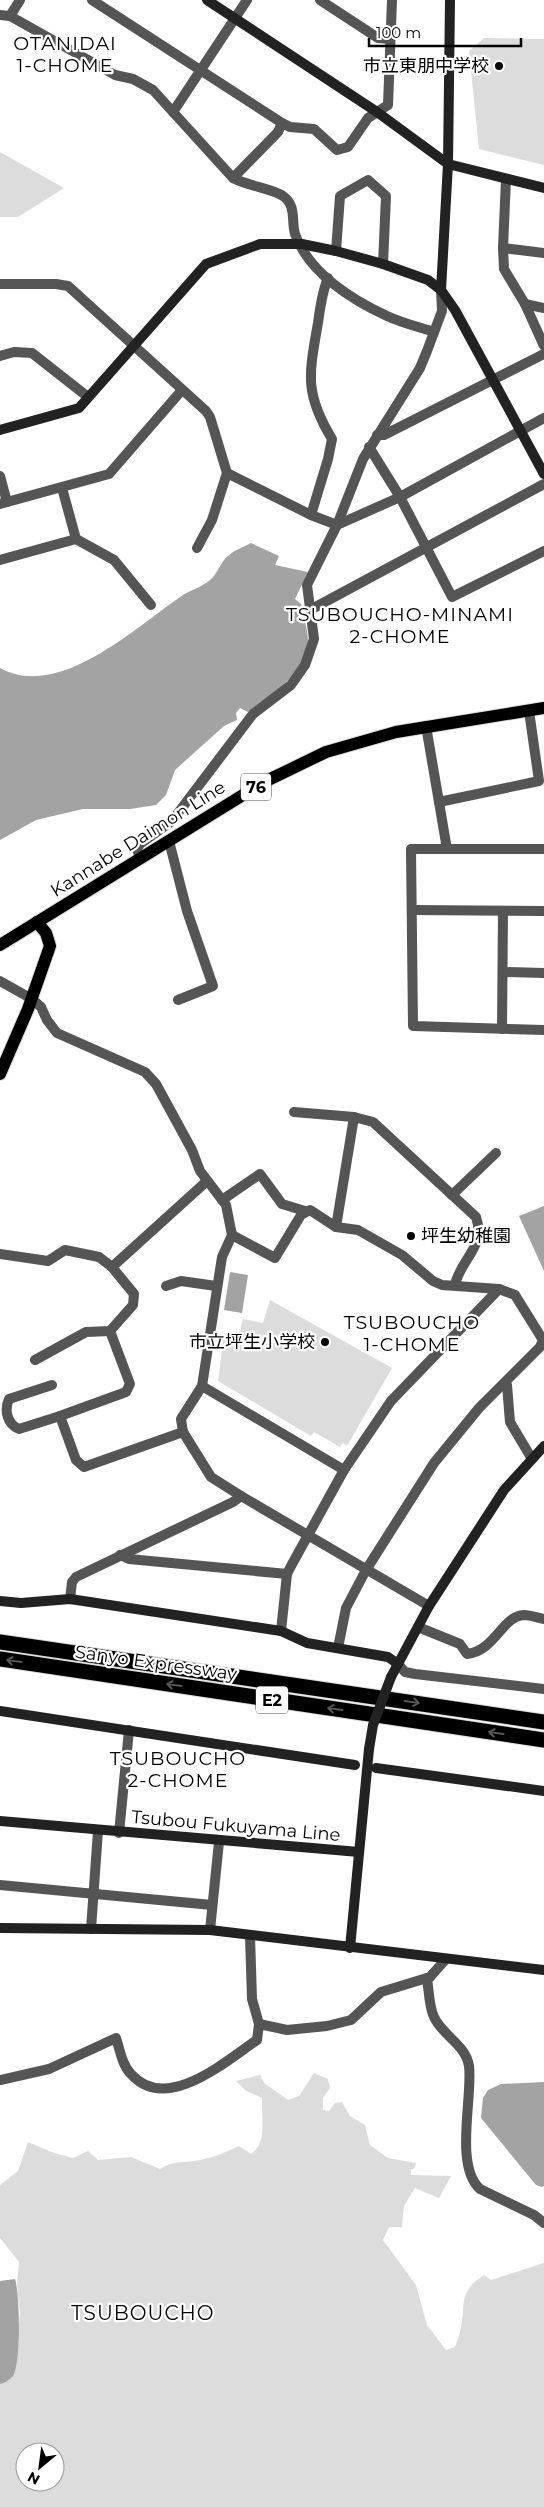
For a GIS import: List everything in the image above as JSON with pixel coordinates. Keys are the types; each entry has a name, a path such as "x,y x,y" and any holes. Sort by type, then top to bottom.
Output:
{"highway":[{"name":"Sanyo Expressway","path":"0,1642 544,1722"},
{"name":"Sanyo Expressway","path":"0,1659 544,1740"}],"main road":[{"name":"Kannabe Daimon Line","path":"0,945 264,782 326,752 396,732 544,708"},
{"path":"0,1074 32,999 50,946 46,933 37,922"}],"street":[{"path":"20,0 5,15 115,75 138,81 153,90 233,178 246,185 284,196 293,207 295,234 309,259 328,278 360,302 389,317 434,332"},
{"path":"92,0 282,123 290,127 314,129 337,150 348,147 368,118 388,105 392,0"},
{"path":"206,0 377,112 448,164 544,188"},
{"path":"174,112 247,0"},
{"path":"320,0 378,38 390,39"},
{"path":"140,858 137,849 140,844 172,820 252,714 291,685 305,665 314,640 307,586 337,525 369,446 420,368 442,311 441,290 448,164 450,0"},
{"path":"233,178 278,132 282,123"},
{"path":"506,179 502,248 504,269 525,304 544,346"},
{"path":"336,251 340,196 368,180 386,196 383,264"},
{"path":"0,430 79,408 206,264 260,244 302,244 383,264 428,280 441,290 456,310 544,474"},
{"path":"502,248 544,253"},
{"path":"311,515 332,439 320,420 309,379 319,315 328,278"},
{"path":"0,284 56,284 68,286 135,345 210,417 227,472 212,520 197,548"},
{"path":"525,304 544,308"},
{"path":"0,356 14,352 32,353 88,397"},
{"path":"377,435 384,435 544,354"},
{"path":"0,476 3,503 109,474 182,390"},
{"path":"227,472 311,515 337,525 400,497 544,418"},
{"path":"369,446 400,497 452,597 544,551"},
{"path":"310,610 544,484"},
{"path":"62,488 76,539"},
{"path":"0,560 76,539 114,560 151,606"},
{"path":"439,802 540,781 529,711"},
{"path":"426,726 447,850"},
{"path":"169,840 187,911 213,986 178,1000"},
{"path":"544,849 411,850 413,1026 544,1030"},
{"path":"412,910 544,911"},
{"path":"502,1029 503,911"},
{"path":"503,972 544,973"},
{"path":"0,982 32,999 41,1007 47,1020 57,1033 136,1067 150,1078 156,1084 192,1150 200,1171 226,1205 232,1235 222,1257 216,1286 202,1386 182,1419 183,1432 211,1477 307,1536 429,1606"},
{"path":"294,1112 354,1117 373,1122 476,1217 480,1230 478,1241 458,1273 455,1284"},
{"path":"336,1227 354,1117"},
{"path":"452,1195 496,1153"},
{"path":"222,1200 260,1174 282,1204 305,1211 310,1210 336,1227 358,1230 402,1254 433,1281 442,1285 455,1284 499,1289 515,1295 543,1340 540,1347 479,1408 434,1463 366,1570 346,1608 338,1648"},
{"path":"112,1267 206,1181"},
{"path":"232,1235 275,1258 305,1211"},
{"path":"0,1254 48,1261 65,1250 99,1257 112,1267 134,1294 133,1305 110,1330 86,1332 35,1360"},
{"path":"166,1286 180,1281 216,1286"},
{"path":"281,1631 287,1574 344,1470 390,1401 499,1289"},
{"path":"52,1385 8,1399 5,1407 14,1427 19,1429 126,1392 130,1384 110,1330"},
{"path":"505,1383 507,1385 510,1422 532,1459"},
{"path":"202,1386 344,1470"},
{"path":"60,1416 76,1460 84,1467 183,1432"},
{"path":"359,1852 369,1749 374,1725 391,1676 429,1606 504,1490 544,1446"},
{"path":"70,1599 72,1582 76,1577 233,1502 241,1496"},
{"path":"120,1555 129,1559 287,1574"},
{"path":"0,1601 20,1603 70,1599 281,1631 307,1643 388,1657 405,1672 544,1689"},
{"path":"418,1627 460,1644 467,1654 482,1651 511,1620 524,1615 544,1619"},
{"path":"0,1711 355,1765"},
{"path":"119,1833 129,1730"},
{"path":"376,1768 544,1791"},
{"name":"Tsubou Fukuyama Line","path":"0,1821 219,1842 359,1852 350,1948"},
{"path":"91,1929 98,1831"},
{"path":"210,1930 219,1842"},
{"path":"0,1885 212,1905"},
{"path":"0,1928 210,1930 544,1970"},
{"path":"0,2080 49,2069 116,2038 131,2074 143,2083 161,2089 172,2089 210,2072 257,2040 259,2024 252,1999 250,1936"},
{"path":"446,1959 427,1979 434,2017 459,2046 469,2065 465,2123 470,2173 473,2183 480,2189 534,2215 544,2223"},
{"path":"259,2024 287,2030 327,2026 351,2020 381,1992 430,1977"}],"shaded area":[{"path":"484,38 544,39 544,165 479,149 469,51"},
{"path":"0,152 64,188 18,217 0,217"},
{"path":"251,543 279,556 275,565 308,572 295,599 301,604 308,639 307,651 303,662 296,672 278,690 248,712 240,708 236,713 237,720 224,726 175,770 166,795 156,805 130,809 83,809 36,820 0,840 0,668 23,676 47,675 72,668 96,656 183,595 200,587 213,577 228,556"},
{"path":"544,1206 544,1271 519,1216"},
{"path":"230,1272 248,1275 242,1313 224,1310"},
{"path":"270,1300 392,1368 347,1446 343,1443 340,1447 314,1432 311,1436 218,1381 224,1334 239,1336 243,1319 263,1323"},
{"path":"314,2073 328,2079 330,2088 323,2098 323,2110 329,2111 335,2103 342,2102 350,2116 365,2125 370,2145 388,2158 416,2163 415,2168 411,2170 411,2175 451,2176 439,2198 415,2188 404,2206 402,2227 389,2227 383,2240 416,2285 427,2325 446,2350 455,2347 461,2330 465,2298 470,2287 476,2281 484,2275 491,2280 544,2263 544,2507 0,2507 0,2384 14,2374 20,2313 17,2283 19,2262 0,2238 0,2185 18,2171 28,2142 54,2153 73,2158 88,2151 98,2160 131,2157 160,2169 172,2163 211,2157 239,2146 251,2154 256,2149 262,2136 262,2098 245,2090 236,2081 260,2075 264,2083 288,2100 299,2096"},
{"path":"544,2082 544,2186 542,2187 536,2185 481,2118 483,2098 488,2090 501,2084"},
{"path":"15,2279 19,2313 16,2369 13,2376 0,2384 0,2281"}],"place":[{"name":"市立東朋中学校","path":"499,66"},
{"name":"坪生幼稚園","path":"411,1236"},
{"name":"市立坪生小学校","path":"325,1342"}],"district":[{"name":"OTANIDAI 1-CHOME","path":"65,54"},
{"name":"TSUBOUCHO-MINAMI 2-CHOME","path":"400,625"},
{"name":"TSUBOUCHO 1-CHOME","path":"412,1333"},
{"name":"TSUBOUCHO 2-CHOME","path":"178,1769"},
{"name":"TSUBOUCHO","path":"143,2313"}]}
